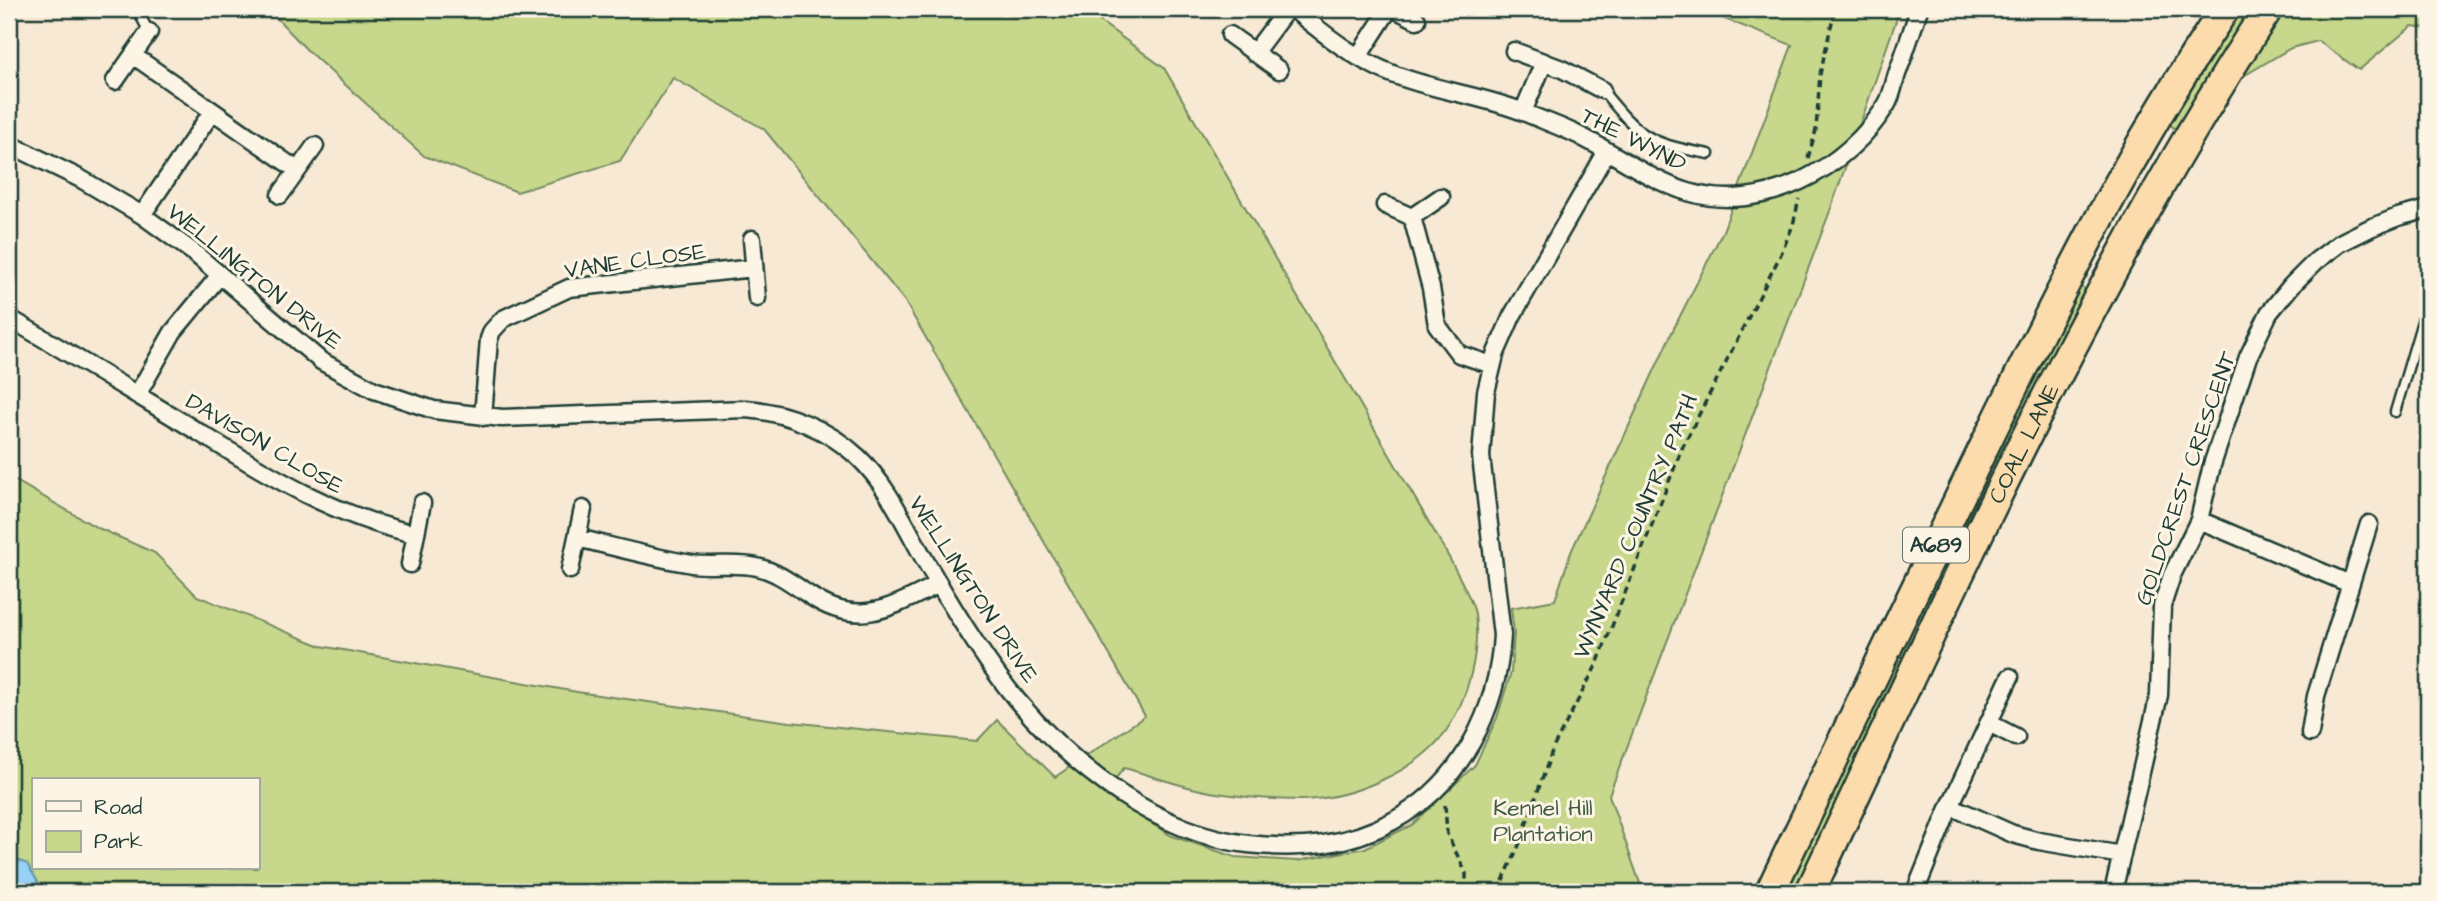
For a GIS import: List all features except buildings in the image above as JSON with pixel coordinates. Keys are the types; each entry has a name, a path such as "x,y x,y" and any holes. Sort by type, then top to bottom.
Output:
{"highway":[{"name":"COAL LANE","path":"1770,892 2041,329 2108,200 2194,55 2225,9"},
{"name":"COAL LANE","path":"1810,892 2075,342 2144,212 2268,9"}],"street":[{"path":"1254,53 1287,9"},
{"name":"THE WYND","path":"1293,9 1358,57 1389,73 1497,102 1580,136 1649,174 1689,192 1727,197 1769,193 1814,175 1848,152 1888,103 1919,9"},
{"path":"1358,57 1389,9"},
{"path":"1395,9 1417,20"},
{"path":"116,81 149,32"},
{"path":"1230,36 1279,70"},
{"name":"THE WYND","path":"1514,51 1602,90"},
{"path":"134,57 297,170"},
{"path":"1523,112 1544,62"},
{"path":"142,215 212,112"},
{"name":"WELLINGTON DRIVE","path":"9,144 81,179 142,215 193,251 321,361 374,390 434,410 483,416 746,409 783,415 812,426 857,456 872,472 886,491 939,584 1017,700 1087,768 1130,801 1169,822 1225,841 1275,847 1317,846 1346,841 1410,812 1440,786 1474,742 1490,704 1501,659 1502,635 1482,456 1484,402 1492,365 1512,316 1607,151"},
{"path":"280,195 315,146"},
{"path":"1412,217 1441,197"},
{"path":"1385,205 1412,217"},
{"name":"GOLDCREST CRESCENT","path":"2113,892 2159,695 2162,606 2172,575 2199,520 2212,465 2248,358 2269,313 2316,261 2340,243 2398,217 2428,209"},
{"path":"1412,217 1431,288 1437,325 1459,354 1492,365"},
{"path":"752,239 758,298"},
{"name":"VANE CLOSE","path":"483,416 489,339 492,331 503,320 569,288 754,268"},
{"path":"137,395 173,332 220,275"},
{"name":"DAVISON CLOSE","path":"9,318 285,485 348,515 382,527 415,534"},
{"path":"410,564 422,503"},
{"path":"570,570 583,509"},
{"path":"2199,520 2350,584"},
{"path":"2310,733 2316,696 2369,524"},
{"path":"577,538 693,564 756,566 782,577 816,600 858,614 888,609 939,584"},
{"path":"1915,892 1950,806 2010,677"},
{"path":"1989,723 2016,737"},
{"path":"1950,806 2013,834 2122,855"}],"lane":[{"path":"140,9 149,32"},
{"path":"1602,90 1633,128 1651,140 1668,147 1709,154"},
{"path":"9,236 10,223"},
{"path":"2395,412 2428,301"}],"path":[{"name":"WYNYARD COUNTRY PATH","path":"1497,892 1519,845 1553,748 1597,664 1683,446 1789,235 1816,130 1820,74 1835,9"},
{"path":"1440,786 1447,834 1466,873 1466,892"}],"green space":[{"name":"Kennel Hill Plantation","path":"268,9 1083,9 1164,68 1441,543 1475,614 1476,644 1471,675 1454,718 1433,746 1418,759 1381,781 1340,795 1301,800 1280,799 1205,791 1124,768 1103,794 1172,836 1235,857 1297,861 1365,848 1412,825 1475,765 1497,718 1511,672 1514,633 1511,608 1555,600 1571,552 1673,330 1723,231 1792,45 1699,9 1900,9 1830,211 1609,795 1643,892 9,892 9,477 96,527 155,553 197,596 321,646 577,692 790,722 977,741 997,720 1055,777 1145,716 904,300 764,129 673,78 620,161 517,192 424,156 308,51"},
{"path":"2238,9 2255,9 2175,129 2166,121"},
{"path":"2284,9 2428,9 2428,28 2412,26 2359,70 2318,41 2291,48 2237,80"},
{"path":"2077,285 2086,290 1796,892 1782,892"}],"water":[{"path":"9,856 27,864 39,884 32,892 9,892"}]}
